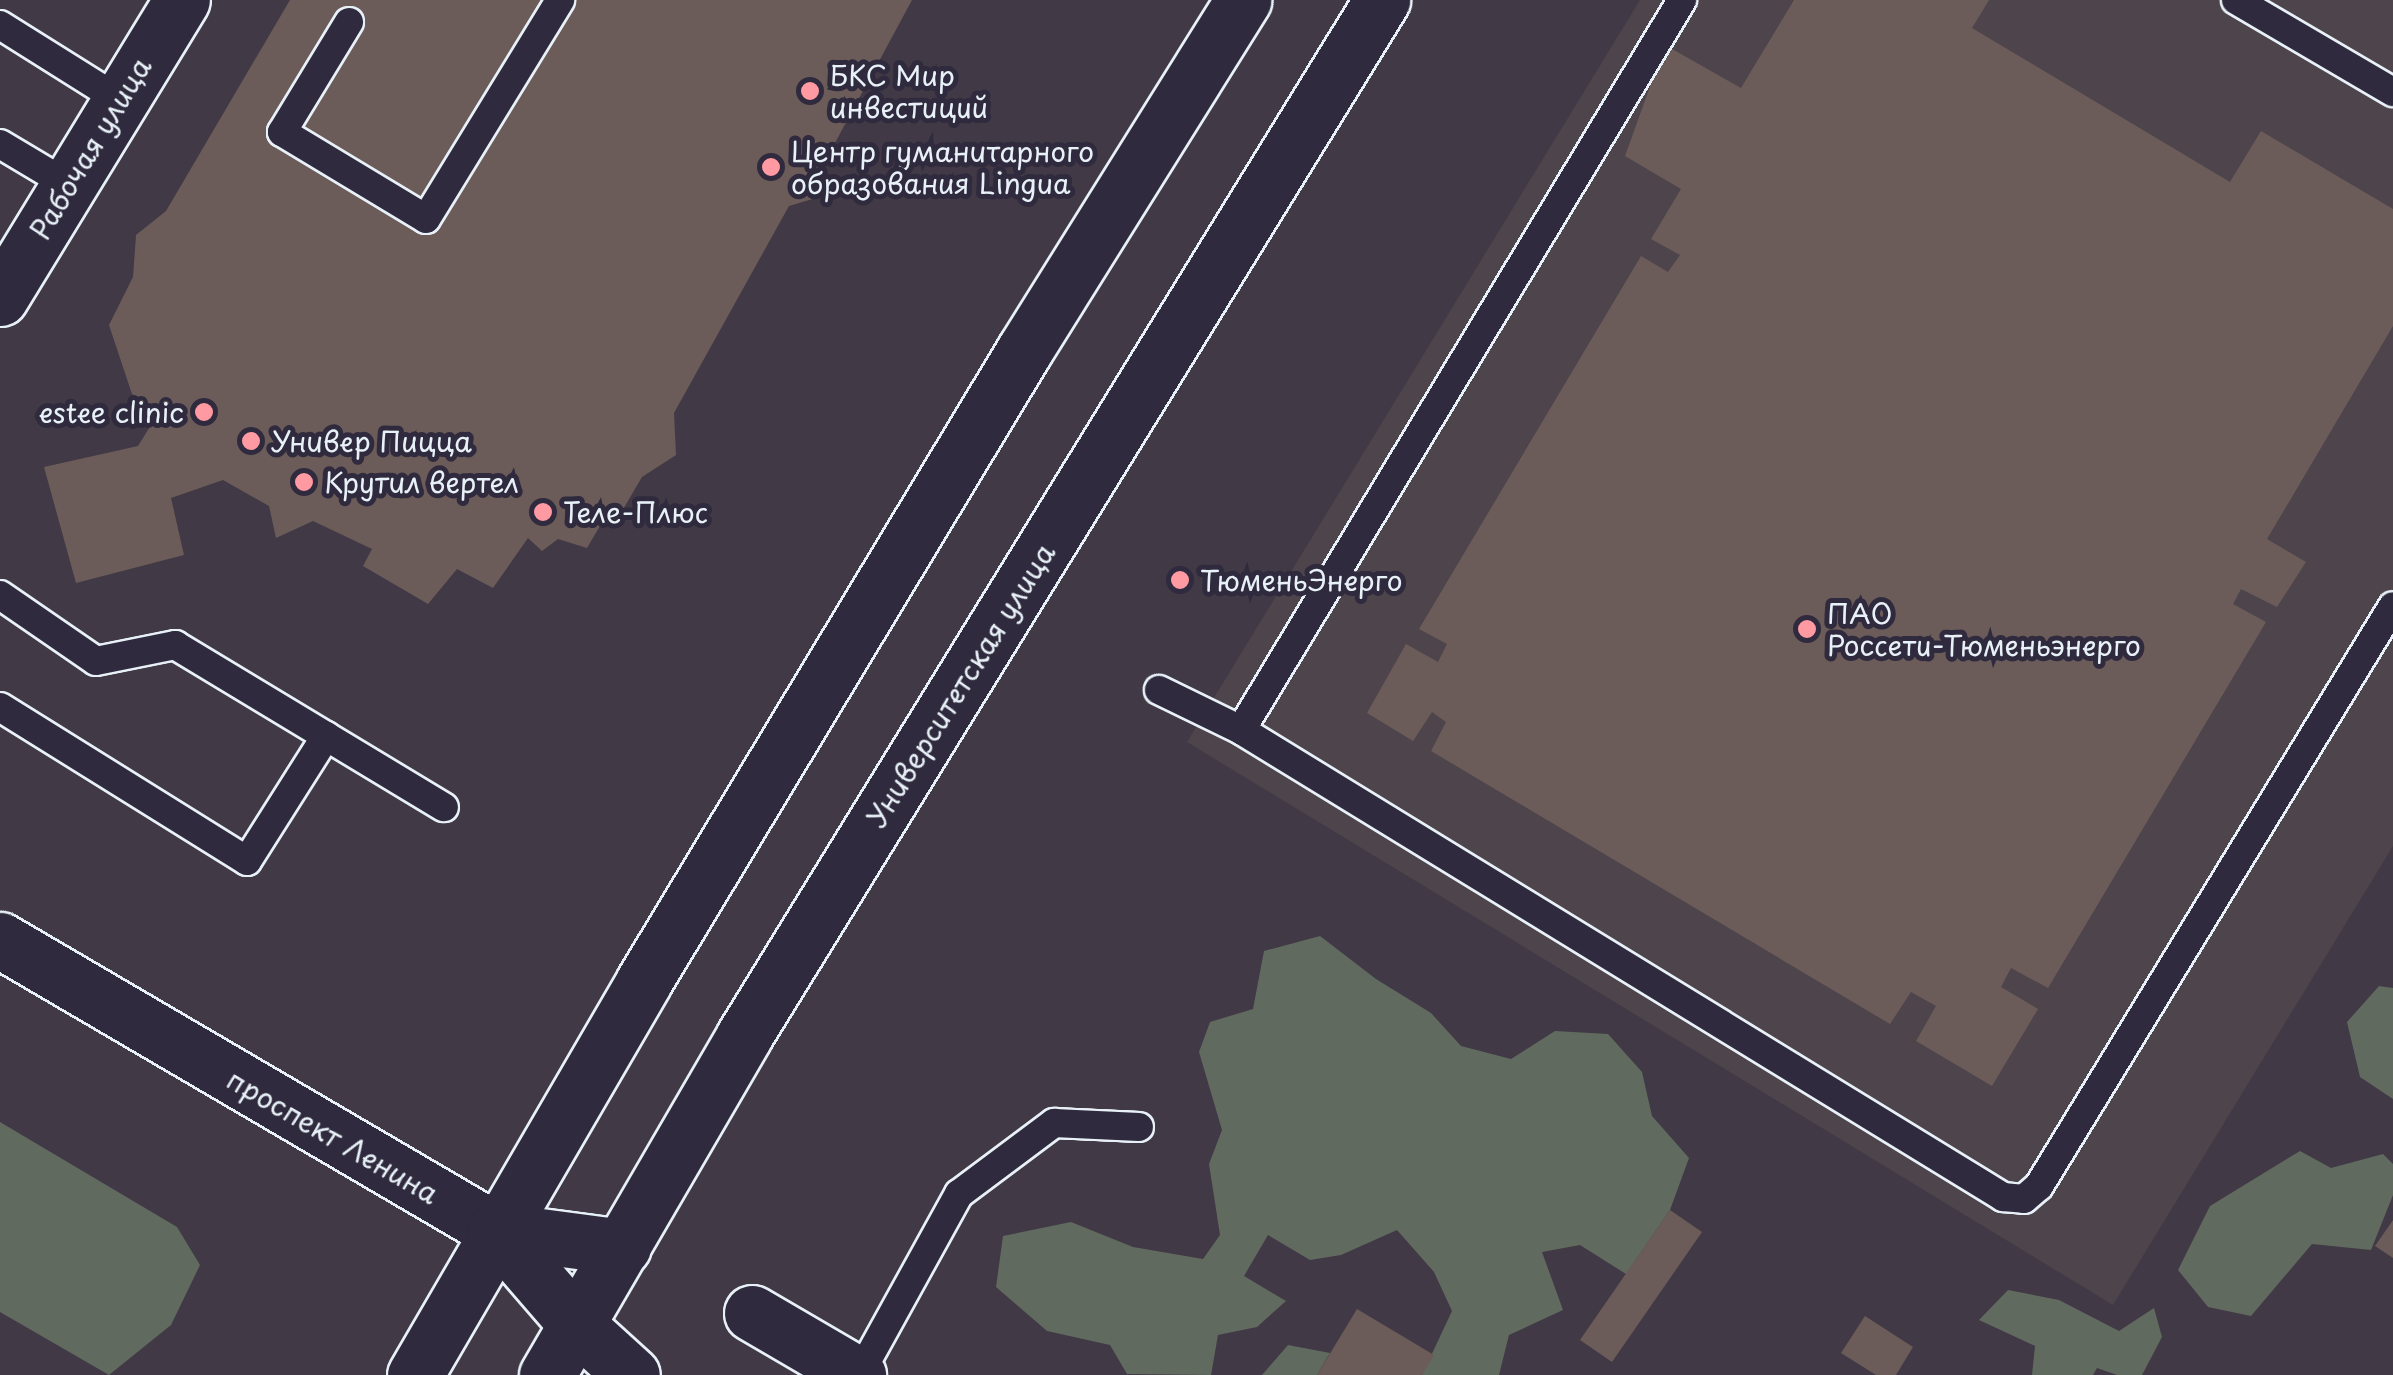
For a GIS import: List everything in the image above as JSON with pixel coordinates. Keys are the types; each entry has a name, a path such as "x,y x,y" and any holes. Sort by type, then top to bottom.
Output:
{"main road":[{"name":"Рабочая улица","path":"0,298 118,99 182,0"},
{"path":"415,1375 495,1230 1024,351 1243,0"},
{"name":"Университетская улица","path":"547,1375 744,1036 1382,0"},
{"name":"проспект Ленина","path":"0,940 495,1230 578,1325 632,1375"},
{"path":"495,1230 623,1248"},
{"path":"752,1313 859,1375"}],"lane":[{"path":"348,22 282,132 426,220 560,0"},
{"path":"1241,730 1682,0"},
{"path":"2236,0 2393,92"},
{"path":"0,25 118,99"},
{"path":"0,144 67,184"},
{"path":"0,595 96,660 174,645 444,807"},
{"path":"1159,690 1241,730 2003,1197 2024,1199 2038,1186 2393,606"},
{"path":"0,707 247,861 326,736"},
{"path":"859,1375 959,1194 1054,1124 1139,1127"}],"shaded area":[{"path":"1640,0 2393,0 2393,846 2113,1305 1187,742"},
{"path":"1320,936 1376,979 1431,1013 1461,1046 1511,1059 1555,1031 1608,1034 1642,1072 1652,1116 1689,1158 1670,1210 1626,1274 1580,1245 1542,1252 1563,1310 1509,1335 1499,1375 1422,1375 1452,1311 1434,1272 1397,1230 1341,1255 1310,1260 1268,1235 1244,1276 1286,1301 1257,1327 1218,1335 1211,1375 1127,1374 1110,1345 1047,1331 996,1287 1003,1236 1071,1222 1133,1247 1203,1259 1220,1235 1209,1164 1222,1130 1199,1052 1210,1022 1253,1009 1264,951"},
{"path":"2379,986 2393,988 2393,1099 2360,1077 2347,1022"},
{"path":"0,1122 177,1227 200,1265 171,1325 109,1375 0,1312"},
{"path":"2300,1151 2331,1168 2383,1154 2393,1164 2393,1195 2371,1250 2312,1244 2251,1316 2208,1307 2178,1270 2210,1206"},
{"path":"2008,1290 2059,1300 2119,1331 2154,1308 2162,1337 2142,1375 2117,1375 2097,1368 2093,1375 2032,1375 2035,1346 1979,1320"},
{"path":"1288,1345 1330,1353 1317,1375 1262,1375"}],"building":[{"path":"290,0 912,0 822,167 826,195 789,206 674,413 676,455 642,477 618,518 607,514 587,548 558,539 542,551 528,538 493,588 457,569 428,604 363,566 372,549 313,521 276,538 269,506 223,480 171,498 184,555 76,583 44,467 138,446 159,412 132,394 109,325 133,277 136,235 166,211"},
{"path":"1794,0 1989,0 1972,28 2230,182 2261,131 2393,209 2393,326 2267,539 2306,562 2277,607 2241,589 2233,604 2266,622 2048,988 2011,968 2001,987 2038,1009 1992,1086 1916,1041 1936,1006 1911,992 1890,1024 1431,751 1446,722 1432,712 1413,741 1367,713 1406,644 1438,662 1447,644 1419,629 1641,256 1668,272 1680,255 1651,239 1681,189 1625,156 1665,45 1741,88"},
{"path":"1670,1210 1702,1232 1612,1362 1580,1340"},
{"path":"2393,1220 2393,1258 2375,1246"},
{"path":"1357,1309 1434,1355 1422,1375 1317,1375"},
{"path":"1865,1316 1913,1347 1896,1375 1876,1375 1841,1353"}],"place":[{"name":"БКС Мир инвестиций","path":"810,91"},
{"name":"Центр гуманитарного образования Lingua","path":"771,167"},
{"name":"estee clinic","path":"204,412"},
{"name":"Универ Пицца","path":"251,441"},
{"name":"Крутил вертел","path":"304,482"},
{"name":"Теле-Плюс","path":"543,512"},
{"name":"ТюменьЭнерго","path":"1180,580"},
{"name":"ПАО Россети-Тюменьэнерго","path":"1807,629"}]}
